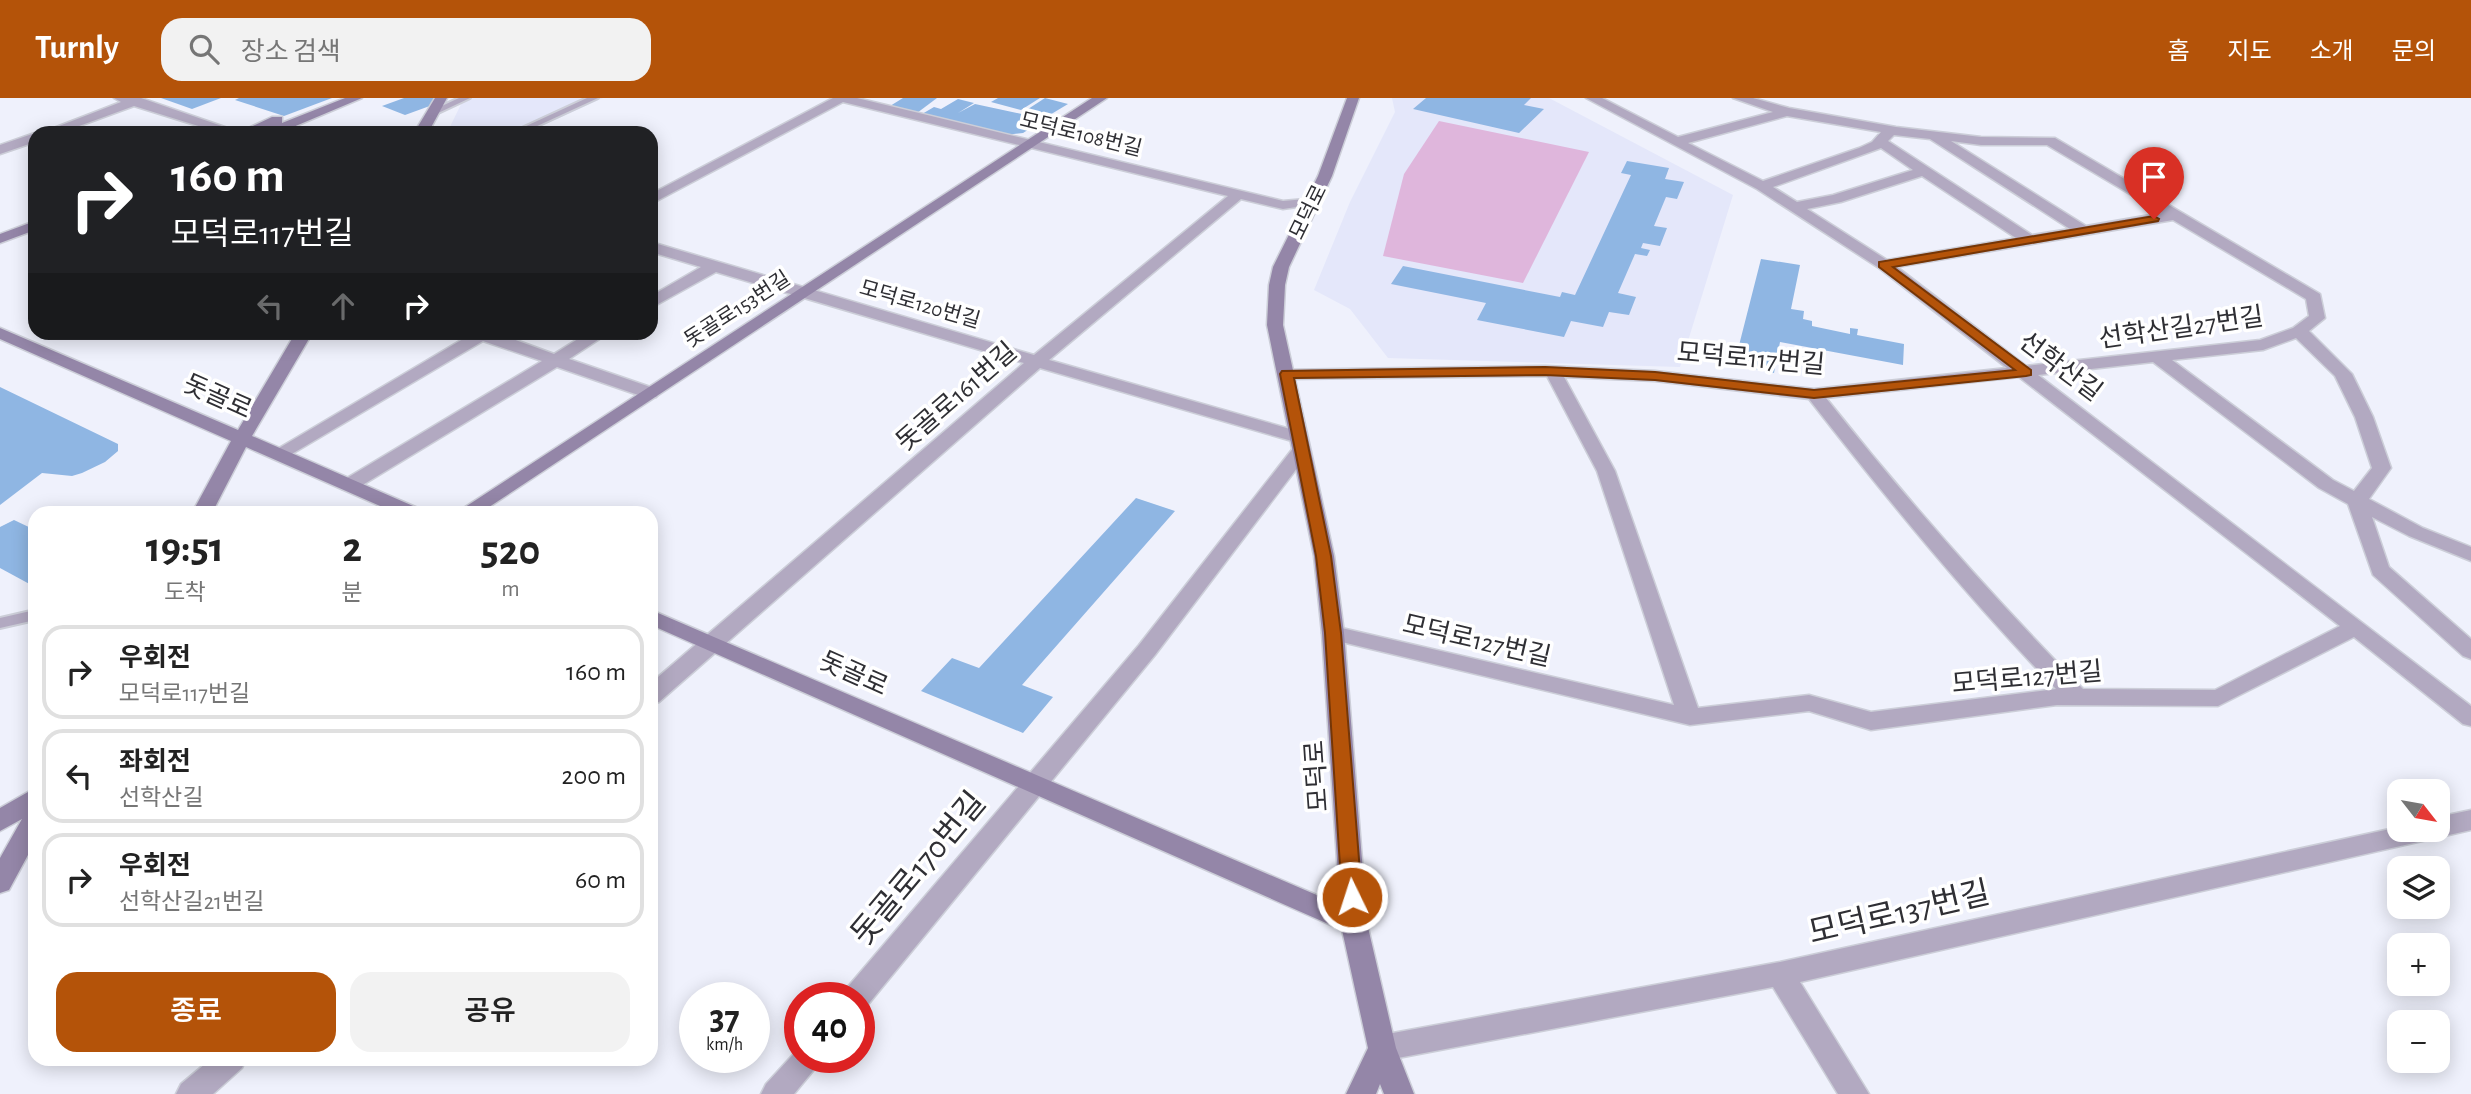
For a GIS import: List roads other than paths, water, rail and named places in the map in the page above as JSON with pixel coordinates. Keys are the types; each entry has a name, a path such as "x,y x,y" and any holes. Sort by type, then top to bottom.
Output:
{"street":[{"path":"120,98 140,100 216,126"},
{"path":"263,126 334,98"},
{"path":"285,126 356,98"},
{"path":"425,126 441,98"},
{"path":"658,196 841,98"},
{"name":"모덕로108번길","path":"841,98 1283,205 1312,201"},
{"name":"돗골로153번길","path":"477,506 1101,98"},
{"name":"모덕로","path":"1353,98 1325,176 1281,267 1277,285 1275,325 1324,556 1333,633 1354,923 1382,1048 1399,1094"},
{"name":"선학산길","path":"1592,98 1762,186 1884,265 2471,718"},
{"path":"1739,98 1787,112 1890,130 1982,141 2050,141 2177,215"},
{"path":"68,126 140,100"},
{"path":"1675,142 1787,112"},
{"path":"1762,186 1864,152 1880,142 1890,130"},
{"path":"1931,135 2084,231"},
{"path":"0,150 28,140"},
{"path":"1880,142 2029,240"},
{"path":"1795,207 1836,199 1924,171"},
{"name":"돗골로161번길","path":"658,690 1036,362 1239,194"},
{"path":"1884,265 2177,215"},
{"name":"선학산길27번길","path":"2026,373 2263,345 2299,331 2317,318 2314,297 2177,215"},
{"path":"0,229 28,218"},
{"path":"0,239 28,228"},
{"name":"모덕로120번길","path":"658,249 1300,444"},
{"path":"658,299 713,267"},
{"path":"2299,331 2343,374 2364,417 2382,468 2357,501"},
{"name":"돗골로","path":"0,332 396,506"},
{"path":"206,506 300,340"},
{"path":"278,454 468,340"},
{"path":"498,340 650,393"},
{"path":"348,485 588,340"},
{"path":"2157,357 2326,484 2416,532 2471,554"},
{"path":"1553,372 1606,471 1690,717"},
{"name":"모덕로117번길","path":"1287,374 1553,372 1655,376 1814,394 2026,373"},
{"path":"1814,394 1902,506 2012,630 2077,697"},
{"path":"1034,783 1147,650 1300,444"},
{"path":"2357,501 2380,570 2471,651"},
{"name":"돗골로","path":"658,620 1354,923"},
{"name":"모덕로127번길","path":"1333,633 1690,717 1809,703 1871,722 2057,697 2218,698 2356,627"},
{"name":"돗골로170번길","path":"869,982 1034,783"},
{"path":"0,821 28,802"},
{"path":"2450,825 2471,820"},
{"path":"0,882 28,832"},
{"name":"모덕로137번길","path":"1382,1048 1780,974 2387,839"},
{"path":"1780,974 1854,1094"},
{"path":"1361,1094 1382,1048"},
{"path":"191,1094 224,1066"},
{"path":"776,1094 794,1073"}],"lane":[{"path":"433,112 466,98"},
{"path":"531,126 594,98"},
{"path":"0,623 28,617"}]}
